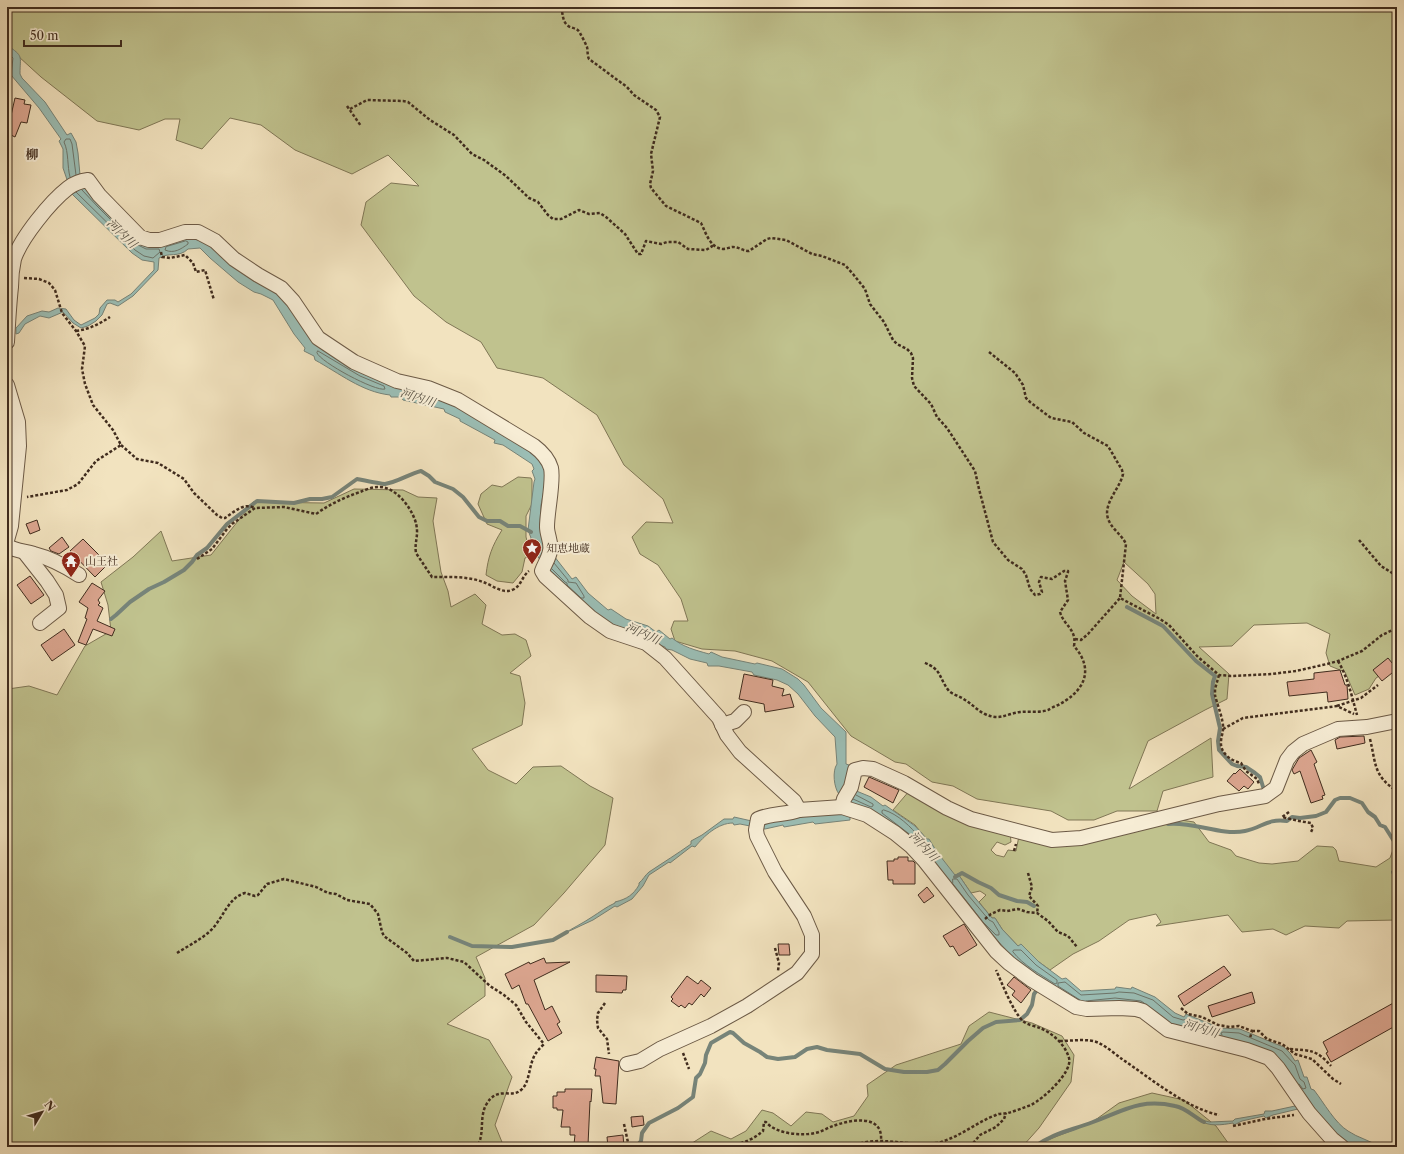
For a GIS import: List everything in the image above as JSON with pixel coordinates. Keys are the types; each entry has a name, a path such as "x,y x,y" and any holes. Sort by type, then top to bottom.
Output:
{"street":[{"path":"7,342 8,312 12,275 14,260 19,247 40,217 69,187 88,180 99,195 140,237 149,240 160,240 185,232 198,232 215,241 234,259 281,288 293,301 318,338 348,358 397,381 428,388 458,400 534,446 545,456 551,468 547,529 551,544 543,569 545,576 590,617 610,631 646,643 665,658 714,713 727,735 740,752 794,801 799,810"},
{"path":"7,385 18,422 19,446 11,526 7,540"},
{"path":"7,546 16,551 33,554 56,561 79,575"},
{"path":"25,553 56,595 59,608 40,623"},
{"path":"722,725 735,721 744,712"},
{"path":"848,802 855,770 863,768 873,769 904,783 947,808 971,819 1052,840 1081,838 1219,804 1263,796 1276,788 1287,760 1293,752 1303,744 1360,720 1397,722"},
{"path":"627,1064 640,1061 660,1049 711,1026 747,1006 797,972 812,954 812,936 804,916 775,872 757,836 757,824 764,816 792,813 799,810 848,802 895,833 911,846 941,881 996,951 1032,980 1076,1007 1087,1009 1136,1009 1143,1011 1168,1030 1247,1050 1269,1058 1278,1068 1308,1113 1342,1147"}],"path":[{"path":"561,7 564,20 567,25 576,28 580,33 588,48 587,56 589,59 659,113 660,117 657,133 651,154 653,171 650,184 651,188 666,206 701,223 714,246 722,249 734,247 749,251 767,239 771,238 786,240 812,254 822,256 849,268 865,289 870,304 884,322 893,340 897,344 908,349 911,353 913,358 912,382 931,404 937,417 947,428 975,471 993,542 1008,560 1022,569 1026,575 1030,589 1035,595 1042,592 1039,582 1042,577 1052,579 1068,571 1065,581 1068,600 1060,612 1071,629 1075,639 1074,646 1082,654 1086,674 1075,694 1065,702 1048,710 1020,712 998,718 985,714 963,698 952,694 948,690 938,670 923,662"},
{"path":"361,126 348,108 367,100 408,102 430,120 454,135 472,154 484,160 506,176 529,198 538,202 553,219 561,218 578,210 589,214 600,213 606,216 625,234 638,254 641,254 646,241 661,244 667,242 678,242 688,249 706,250 714,246"},
{"path":"162,257 170,258 185,254 193,263 196,272 205,270 214,300"},
{"path":"12,275 28,279 39,279 49,283 54,290 62,313 85,346 82,369 85,384 93,405 113,430 121,445 137,459 158,462 184,479 194,493 222,518 225,518 244,506 250,505 255,508 284,507 316,514 332,503 370,489 382,488 387,489 400,497 412,512 418,528 415,549 416,554 432,577 456,577 482,581 504,591 512,590 517,587 530,571 543,569"},
{"path":"76,331 87,330 110,317"},
{"path":"989,352 1015,373 1023,385 1026,398 1030,402 1051,418 1072,422 1084,433 1108,446 1122,470 1122,478 1107,512 1109,520 1117,532 1122,536 1126,544 1120,598 1088,634 1081,640 1075,639"},
{"path":"14,502 24,498 66,490 78,484 96,461 121,445"},
{"path":"197,559 212,549 232,524 255,508"},
{"path":"1358,540 1381,566 1397,576"},
{"path":"1120,598 1169,625 1198,657 1219,675 1246,676 1296,671 1338,661 1362,650 1382,635 1397,628"},
{"path":"1338,661 1344,670 1360,720 1370,740 1378,774 1385,782 1397,791"},
{"path":"1219,675 1215,694 1223,729 1220,743 1222,750 1235,762 1241,763 1246,771 1257,778 1263,796"},
{"path":"1223,729 1238,721 1248,718 1337,706 1361,698 1378,685"},
{"path":"1337,706 1360,720"},
{"path":"1289,812 1282,817 1311,823 1313,828 1310,832"},
{"path":"1028,873 1032,887 1029,896 1038,906 1037,913"},
{"path":"177,953 212,930 221,919 228,905 233,900 245,893 255,896 258,895 267,884 284,879 316,887 328,893 336,894 347,900 370,904 378,914 384,936 407,953 414,961 447,958 464,962 490,986 504,994 516,1005 526,1022 544,1044 535,1053 525,1085 521,1090 517,1092 497,1094 486,1105 482,1120 481,1140 477,1147"},
{"path":"975,926 991,914 1000,910 1007,911 1018,909 1037,913 1048,921 1058,932 1068,936 1077,947"},
{"path":"851,1147 868,1141 881,1140 902,1143 941,1142 962,1133 997,1114 1006,1114 1031,1105 1040,1100 1061,1079 1068,1068 1069,1060 1067,1052 1054,1036 1042,1029 1024,1022 1019,1016 996,968 993,956 996,951"},
{"path":"605,1003 598,1013 597,1020 598,1028 607,1039 609,1054"},
{"path":"1181,1008 1188,1014 1202,1017 1218,1025 1230,1027 1239,1026 1251,1032 1259,1032 1267,1039 1289,1049 1295,1054 1312,1059 1333,1079 1341,1084"},
{"path":"1059,1042 1082,1040 1099,1043 1183,1100 1207,1112 1219,1114"},
{"path":"678,1041 689,1069"},
{"path":"1289,1049 1312,1050 1324,1058 1330,1066"},
{"path":"1233,1126 1265,1119 1308,1113"},
{"path":"970,1147 980,1135 996,1127 1004,1119 1006,1114"},
{"path":"726,1147 739,1145 757,1136 762,1131 764,1122 776,1130 809,1134 817,1133 850,1121 867,1120 874,1123 877,1127 880,1132 881,1140"},
{"path":"624,1124 629,1147"},
{"path":"700,1147 713,1147"}],"green space":[{"path":"7,7 1397,7 1397,665 1376,678 1369,689 1355,695 1345,672 1330,666 1326,653 1330,634 1307,623 1254,625 1232,646 1199,647 1229,674 1227,699 1148,741 1129,789 1211,738 1213,777 1163,791 1157,811 1117,811 1094,820 1068,820 1051,811 977,799 953,786 932,782 906,764 895,762 851,736 808,682 772,661 735,651 702,649 675,641 671,629 674,621 688,621 681,599 658,565 640,554 632,537 646,522 673,523 663,499 624,465 597,415 543,378 497,368 481,342 446,322 414,296 361,225 366,202 391,183 419,186 388,155 352,174 295,150 261,125 230,118 202,149 176,140 180,119 165,119 139,130 97,121 41,77 7,46","holes":["1124,562 1148,584 1155,594 1156,614 1132,596 1117,580"]},
{"path":"518,477 531,478 532,480 532,504 526,516 526,537 531,556 525,558 522,572 513,583 497,581 486,575 491,552 502,530 487,524 478,504 481,494 492,485 502,487"},
{"path":"354,489 403,490 418,497 437,498 433,521 441,572 448,591 451,607 475,594 486,605 482,624 502,635 515,634 526,640 531,656 510,673 520,676 525,703 522,725 472,749 488,770 516,784 533,767 561,766 590,786 613,798 605,845 534,925 476,957 485,978 485,996 447,1024 489,1040 512,1077 495,1125 504,1147 7,1147 8,689 29,686 57,695 85,646 111,631 108,605 101,582 133,557 161,531 172,561 211,555 253,502 324,503"},
{"path":"910,790 1010,832 1011,842 1005,845 997,842 991,850 996,855 1004,857 1008,850 1016,851 1019,836 1045,842 1174,819 1194,822 1209,842 1231,850 1236,856 1259,863 1272,864 1298,861 1317,846 1333,847 1336,850 1339,861 1376,867 1390,858 1394,847 1397,846 1397,920 1347,921 1339,928 1305,926 1286,935 1273,929 1242,932 1228,915 1156,926 1161,922 1156,914 1129,920 1099,941 1073,954 1050,970 1021,945 1018,946 1002,929 995,918 992,918 979,902 986,895 980,891 971,893 958,874 955,875 937,863 937,852 915,825 893,810"},
{"path":"989,1012 1032,1023 1062,1036 1074,1055 1071,1082 1039,1128 1022,1147 686,1147 711,1131 731,1139 746,1131 762,1110 773,1113 791,1126 806,1112 822,1114 833,1122 854,1116 868,1096 867,1085 896,1065 961,1044 969,1026"},
{"path":"1152,1093 1184,1100 1216,1126 1231,1147 1035,1147 1045,1141 1091,1123 1119,1103"}],"water":[{"name":"河内川","path":"7,45 19,54 20,74 22,78 45,102 67,135 71,133 76,142 80,175 140,242 185,237 202,241 284,299 312,341 422,392 448,402 535,453 545,468 545,485 541,505 541,534 554,556 572,579 576,577 588,593 608,610 611,609 626,619 648,626 656,632 659,630 670,639 672,638 689,648 709,654 711,652 722,657 782,669 798,679 821,708 846,732 846,764 849,765 849,785 854,790 871,797 883,806 885,805 915,826 927,839 929,839 955,875 958,874 971,893 992,918 995,918 1002,929 1018,946 1021,944 1039,962 1062,979 1066,978 1081,991 1115,989 1116,987 1131,989 1132,987 1155,997 1175,1013 1184,1017 1186,1014 1220,1028 1240,1029 1284,1047 1295,1061 1298,1060 1304,1077 1307,1077 1311,1089 1314,1090 1339,1123 1352,1133 1379,1147 1364,1147 1348,1144 1338,1137 1331,1131 1278,1061 1166,1023 1147,1009 1081,1005 1015,960 949,886 855,805 839,794 834,779 834,771 837,764 835,737 815,716 798,694 788,685 777,680 754,675 752,672 719,666 708,666 707,663 690,659 672,650 666,649 665,647 625,632 601,619 561,585 540,560 529,541 531,538 528,530 535,479 532,471 534,469 532,464 503,445 494,443 495,440 460,421 460,419 445,412 444,409 403,400 401,397 391,397 390,395 370,390 360,386 315,360 314,356 304,351 305,348 294,334 273,300 254,292 238,282 200,248 188,249 185,252 166,255 159,258 158,270 133,296 118,306 110,303 107,304 102,315 88,326 81,328 73,323 63,312 49,318 40,316 25,324 19,333 16,334 16,328 27,316 42,311 49,312 58,308 66,309 74,320 81,325 95,318 99,314 100,308 107,300 115,300 118,302 131,294 154,270 154,262 142,260 132,253 72,194 63,168 63,149 59,141 61,139 39,108 11,75 13,58 7,52"},
{"path":"840,812 850,814 850,820 815,824 813,822 784,827 783,825 765,829 740,824 734,825 733,823 722,825 707,835 695,847 692,846 670,863 669,862 649,875 643,886 632,899 617,907 615,906 593,920 563,934 615,902 629,896 649,872 691,844 691,841 724,819 733,819 734,817 765,824 772,819"},
{"path":"1295,1106 1298,1109 1266,1118 1264,1116 1242,1121 1234,1125 1233,1123 1211,1125 1200,1120 1210,1122 1233,1121 1235,1119 1264,1114 1265,1111"}],"building":[{"path":"15,98 25,100 24,104 31,105 27,123 21,122 15,137 7,133"},
{"path":"37,520 40,530 30,534 26,524"},
{"path":"62,537 69,547 59,554 51,551 49,548"},
{"path":"83,539 108,564 95,577 70,551"},
{"path":"30,576 44,595 31,604 17,585"},
{"path":"92,583 105,591 98,600 100,603 98,605 103,608 97,621 115,629 112,636 93,629 86,645 78,642 87,619 85,618 88,608 79,602"},
{"path":"64,629 75,645 52,661 41,645"},
{"path":"1388,658 1397,669 1382,681 1373,670"},
{"path":"1340,670 1345,685 1347,685 1348,699 1328,702 1327,692 1289,696 1287,682 1314,679 1314,673"},
{"path":"744,674 773,680 772,686 784,689 782,696 790,694 794,707 765,712 764,704 739,699"},
{"path":"1364,736 1365,743 1337,749 1335,740 1340,737"},
{"path":"1311,750 1317,762 1314,764 1325,795 1322,796 1323,799 1311,803 1300,771 1294,774 1292,770 1299,758"},
{"path":"1240,769 1254,782 1248,789 1244,786 1239,791 1227,781"},
{"path":"869,777 899,790 893,803 864,787"},
{"path":"898,857 908,857 908,861 913,861 915,863 915,884 893,884 893,880 888,880 887,861 894,861 894,859 898,859"},
{"path":"927,887 934,896 924,903 918,895"},
{"path":"964,924 977,945 959,956 953,946 950,947 943,936"},
{"path":"778,944 789,944 790,955 779,955"},
{"path":"544,958 546,963 570,962 534,980 545,1010 552,1006 560,1022 557,1024 562,1033 548,1041 528,1004 526,1004 519,985 512,989 505,974 529,962 530,964"},
{"path":"1224,966 1231,975 1184,1006 1178,996"},
{"path":"596,975 627,976 626,990 623,990 622,993 596,992"},
{"path":"687,976 698,984 701,980 711,988 704,997 701,994 692,1005 689,1003 685,1008 681,1005 679,1007 671,1001 673,999 671,997"},
{"path":"1014,977 1031,990 1021,1003 1012,995 1015,991 1007,985"},
{"path":"1252,992 1255,1003 1212,1017 1208,1006"},
{"path":"1397,1001 1397,1025 1331,1062 1326,1053 1328,1052 1323,1042"},
{"path":"596,1057 619,1061 616,1104 603,1103 600,1076 595,1076 596,1069 594,1069"},
{"path":"565,1089 592,1089 588,1145 574,1144 575,1135 570,1135 570,1127 561,1127 563,1110 553,1108 553,1096 557,1096 557,1092 565,1092"},
{"path":"643,1116 644,1125 632,1127 631,1117"},
{"path":"623,1135 624,1147 608,1147 607,1137"}],"waterway":[{"path":"111,619 130,602 149,589 184,570 197,555 207,548 227,524 257,501 294,503 310,499 332,497 357,479 385,484 421,471 435,482 453,489 463,497 479,517 487,521 500,521 508,526 520,526 531,532"},
{"path":"1127,607 1163,626 1196,661 1215,676 1212,694 1220,728 1218,741 1219,750 1232,764 1246,767 1260,777 1264,790"},
{"path":"1168,824 1187,825 1226,832 1245,831 1269,822 1280,820 1287,821 1292,817 1300,818 1316,816 1326,812 1335,800 1340,798 1350,798 1362,803 1380,825 1385,827 1397,846"},
{"path":"1397,869 1393,872 1397,880"},
{"path":"955,877 962,873 991,888 999,895 1017,901 1027,902 1034,906"},
{"path":"450,937 472,946 512,947 553,940 567,932"},
{"path":"636,1147 641,1141 642,1133 649,1123 678,1108 693,1097 696,1078 700,1074 705,1063 706,1055 711,1043 730,1032 744,1043 767,1057 778,1059 795,1057 807,1049 817,1047 827,1050 860,1054 885,1069 904,1072 927,1072 938,1070 983,1028 996,1022 1020,1020 1027,1014 1032,1005 1034,994 1037,990"},
{"path":"1034,1147 1056,1135 1123,1110 1142,1105 1163,1104 1179,1107 1204,1122"}],"place":[{"name":"知恵地蔵","path":"532,565"},
{"name":"山王社","path":"71,578"}],"district":[{"name":"柳","path":"32,154"}]}
